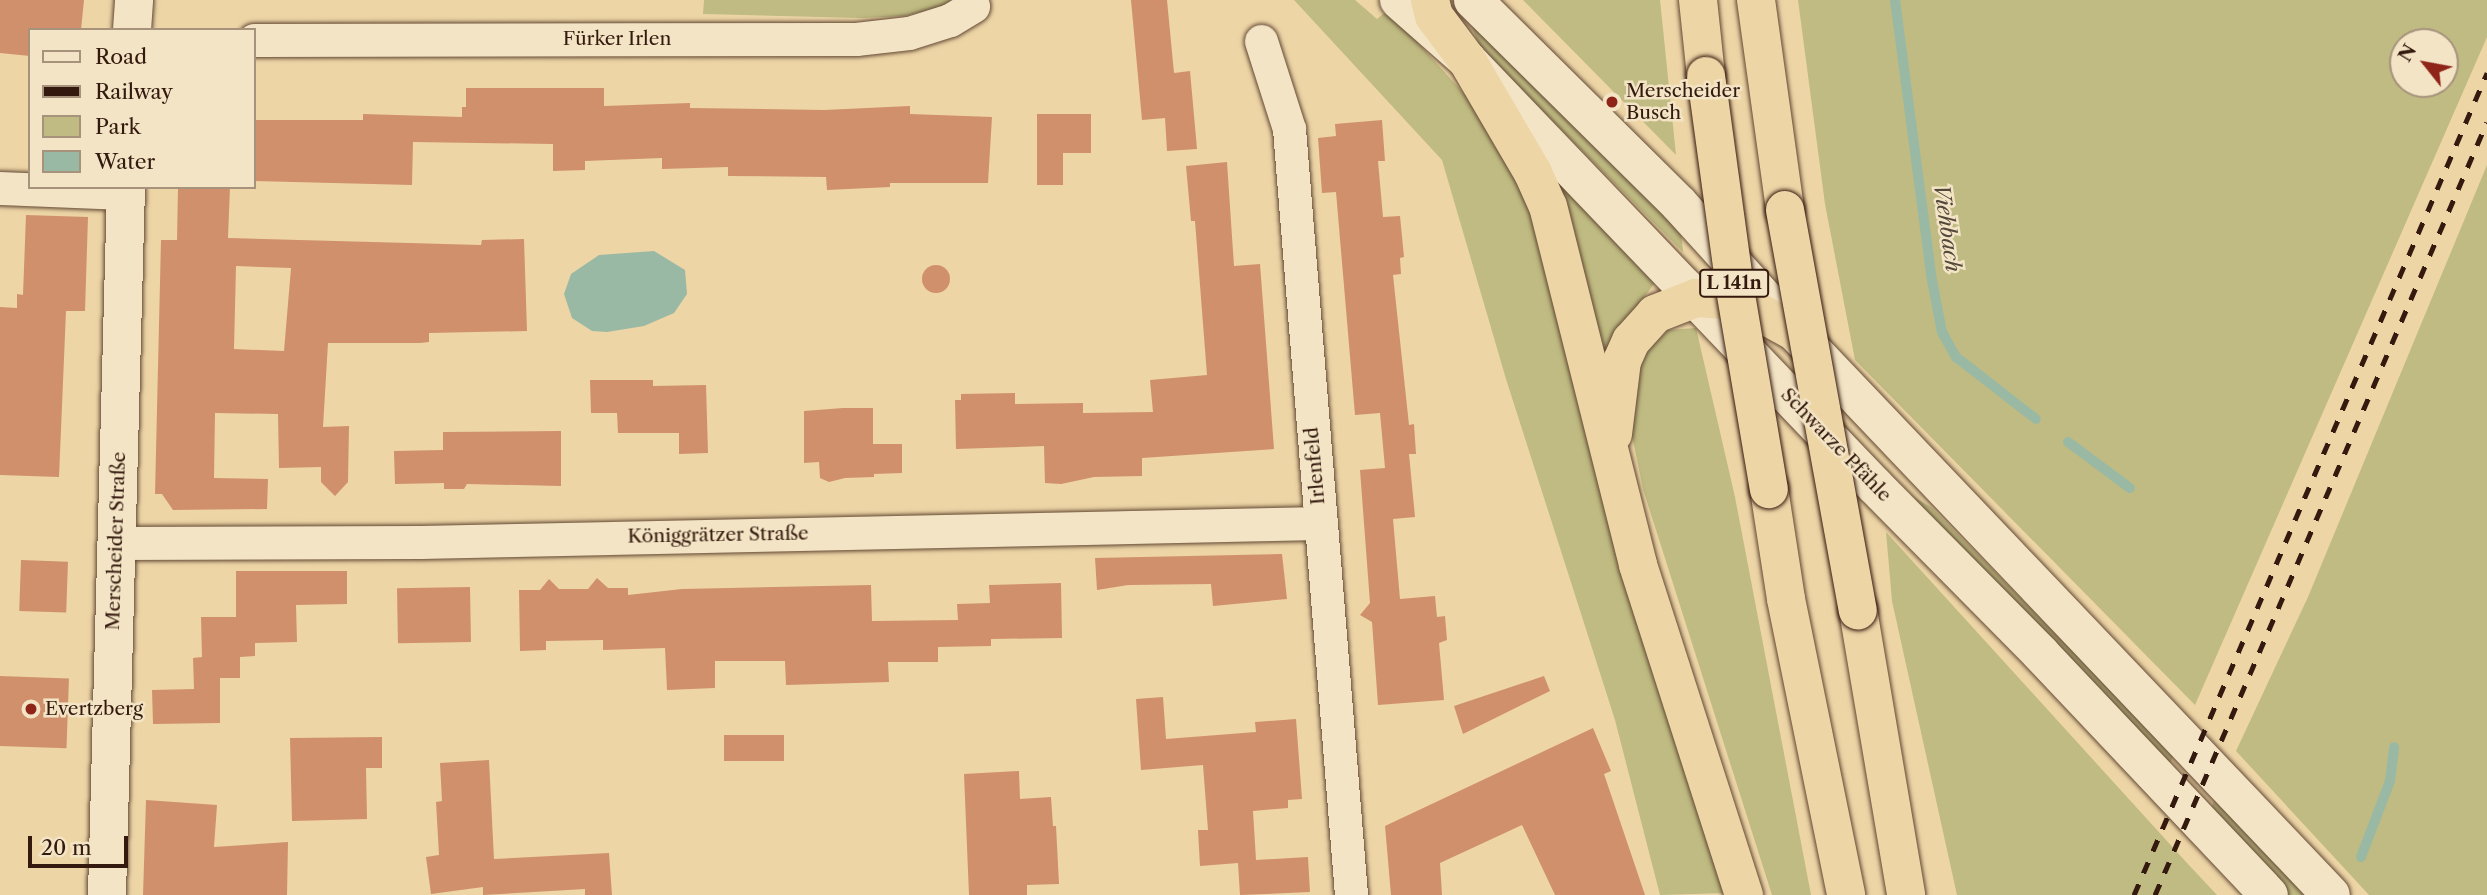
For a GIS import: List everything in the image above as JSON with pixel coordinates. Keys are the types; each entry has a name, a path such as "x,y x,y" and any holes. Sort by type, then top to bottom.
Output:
{"highway":[{"path":"1430,0 1434,16 1467,60 1533,173 1548,205 1611,464 1666,657 1744,895"},
{"name":"L 141n","path":"1698,0 1735,289 1786,599 1846,895"},
{"name":"L 141n","path":"1756,0 1785,210 1858,610 1906,895"},
{"path":"1611,464 1622,360 1631,341 1655,314 1696,298 1723,300 1753,309 1795,332"}],"main road":[{"path":"132,28 134,0"},
{"name":"Schwarze Pfähle","path":"1399,0 1467,60 2269,895"},
{"path":"1474,0 1678,204 1795,332 2331,895"},
{"name":"Merscheider Straße","path":"107,895 126,190"}],"street":[{"name":"Fürker Irlen","path":"256,40 856,39 909,33 950,20 973,6"},
{"name":"Irlenfeld","path":"1261,41 1289,129 1351,895"},
{"path":"0,188 28,188"},
{"path":"63,189 126,190"},
{"name":"Königgrätzer Straße","path":"117,543 458,542 1320,523"}],"green space":[{"path":"704,0 955,0 941,7 904,16 862,18 703,14"},
{"path":"1294,0 1355,0 1377,19 1388,10 1488,120 1528,199 1726,893 1660,895 1615,720 1506,379 1442,160"},
{"path":"1523,0 1660,0 1676,155"},
{"path":"1798,0 2487,0 2487,37 2195,705 1855,360 1825,204"},
{"path":"1470,21 1681,230 1683,252 1480,48"},
{"path":"2487,165 2487,895 2369,895 2236,751 2308,597"},
{"path":"1557,179 1656,281 1629,318 1605,366"},
{"path":"1696,328 1735,497 1811,895 1772,895 1643,489 1630,426 1633,388 1646,352 1668,330"},
{"path":"1914,497 1931,507 2174,755 2169,765 1935,523"},
{"path":"1886,532 2217,895 1957,895 1892,601"},
{"path":"2215,799 2307,895 2287,895 2209,813"}],"water":[{"path":"654,251 685,270 687,294 674,313 644,326 607,332 592,331 572,318 564,294 571,274 599,255"}],"building":[{"path":"0,0 84,0 81,28 28,28 28,56 0,53"},
{"path":"1131,0 1167,0 1174,73 1190,71 1197,149 1167,151 1165,118 1142,120"},
{"path":"466,88 604,88 604,106 690,103 690,108 824,110 910,106 910,114 992,117 988,183 890,183 890,187 827,190 826,177 728,176 728,167 662,169 662,158 585,161 585,170 553,171 553,144 413,142 412,185 256,181 256,120 363,120 363,114 462,117 462,107 466,107"},
{"path":"1037,114 1091,114 1091,153 1063,153 1063,185 1037,185"},
{"path":"1382,120 1385,161 1378,161 1383,217 1400,216 1404,257 1400,258 1401,274 1393,275 1409,425 1414,424 1416,454 1409,454 1415,517 1393,519 1400,599 1435,596 1437,617 1445,616 1447,640 1439,643 1444,700 1378,705 1372,622 1360,615 1370,603 1360,470 1385,468 1380,413 1355,415 1336,192 1322,193 1318,138 1336,136 1335,124"},
{"path":"1227,162 1234,266 1260,264 1274,449 1142,458 1142,476 1094,477 1061,484 1045,483 1044,446 956,449 955,400 961,400 961,394 1015,393 1015,404 1083,403 1083,413 1153,412 1150,380 1207,375 1195,221 1191,221 1186,166"},
{"path":"178,189 230,189 228,238 481,245 482,240 524,239 527,331 429,333 429,342 420,343 328,343 323,427 349,426 348,482 335,496 321,482 321,467 279,468 278,414 215,413 214,478 268,479 267,509 173,510 162,494 155,494 161,240 177,240","holes":["236,266 291,268 284,351 234,349"]},
{"path":"26,215 88,217 85,311 66,311 59,477 0,475 0,307 17,308 17,294 23,295"},
{"path":"936,265 946,269 950,279 946,289 936,293 926,289 922,279 926,269"},
{"path":"590,380 653,380 653,386 706,385 708,453 679,454 679,433 618,433 617,413 591,413"},
{"path":"873,408 873,444 902,444 902,473 874,474 874,477 845,478 829,482 820,478 819,462 804,463 804,411"},
{"path":"561,431 561,486 467,484 464,489 444,489 444,483 395,484 394,451 443,450 443,432"},
{"path":"1282,554 1287,599 1213,606 1211,584 1128,585 1097,590 1095,558"},
{"path":"21,560 68,562 66,613 19,611"},
{"path":"236,571 347,571 347,604 296,605 297,642 255,643 255,656 240,657 240,678 220,678 220,723 153,724 152,690 194,689 193,658 202,657 201,617 236,617"},
{"path":"597,578 608,588 628,588 628,595 682,589 871,585 872,621 958,620 957,604 990,603 989,585 1061,583 1062,638 991,639 991,646 938,647 938,662 888,662 889,682 786,685 785,661 715,661 715,688 667,690 665,648 603,650 603,640 546,641 546,650 520,651 519,590 540,590 549,579 559,589 588,589"},
{"path":"470,587 471,642 398,643 397,588"},
{"path":"0,676 69,678 67,748 0,746"},
{"path":"1544,676 1550,691 1463,734 1454,706"},
{"path":"1163,697 1166,739 1256,732 1255,722 1296,719 1302,799 1288,800 1288,808 1253,811 1256,860 1308,857 1310,892 1240,895 1238,863 1200,866 1198,830 1208,830 1203,765 1141,770 1136,699"},
{"path":"1593,728 1611,771 1604,774 1645,895 1555,895 1522,825 1440,863 1442,895 1391,895 1385,826"},
{"path":"724,735 784,735 784,761 724,761"},
{"path":"382,737 382,768 366,768 367,819 292,821 290,738"},
{"path":"489,760 494,859 609,853 612,895 585,895 585,889 483,895 483,887 431,894 426,857 439,855 436,802 442,801 440,763"},
{"path":"1019,771 1020,799 1051,797 1053,826 1056,826 1059,884 1027,885 1027,895 969,895 964,774"},
{"path":"146,800 217,805 214,847 288,842 287,895 143,895"}],"waterway":[{"name":"Viehbach","path":"1895,0 1931,275 1942,332 1956,357 2036,419"},
{"name":"Viehbach","path":"2068,442 2130,488"},
{"name":"Viehbach","path":"2361,857 2390,781 2394,747"}],"railway":[{"path":"2134,895 2487,73"},
{"path":"2155,895 2487,122"}],"place":[{"name":"Merscheider Busch","path":"1612,102"},
{"name":"Evertzberg","path":"31,709"}]}
